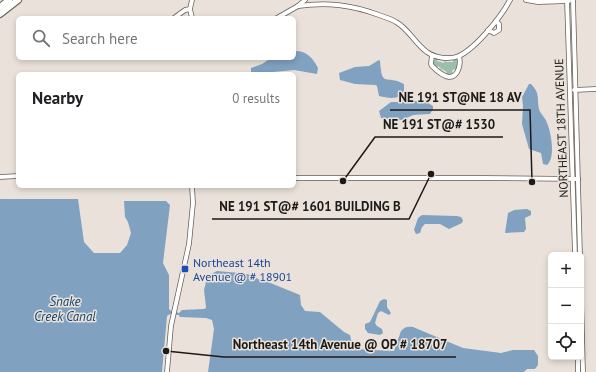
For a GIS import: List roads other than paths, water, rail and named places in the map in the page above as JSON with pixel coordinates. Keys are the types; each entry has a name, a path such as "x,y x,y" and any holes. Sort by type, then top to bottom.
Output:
{"highway":[{"path":"0,7 9,0"},
{"path":"0,14 18,0"}],"street":[{"path":"192,0 190,9 192,16"},
{"path":"298,6 305,0"},
{"path":"280,16 298,6 316,2 354,6 400,24 425,51 432,55 444,58 460,56 473,46 496,21 510,0"},
{"path":"526,0 570,0"},
{"name":"NORTHEAST 18TH AVENUE","path":"570,0 576,90 580,252"},
{"name":"NORTHEAST 18TH AVENUE","path":"570,0 570,90 575,252"},
{"path":"177,16 185,10 190,9"},
{"path":"488,30 494,32 499,30 499,24 496,21"},
{"path":"432,55 432,66 446,76 450,77 458,71 461,62 460,56"},
{"path":"570,90 596,89"},
{"path":"0,176 16,176"},
{"path":"296,178 484,178 578,180"},
{"path":"167,372 173,318 189,244 193,203 192,188"},
{"path":"582,324 583,372"},
{"path":"578,360 578,372"}],"water":[{"path":"301,51 312,59 318,68 317,74 294,70 251,72 251,68 268,60 296,60 296,52"},
{"path":"379,60 384,78 404,84 404,92 401,96 390,98 379,96 377,86 375,85 355,84 340,80 339,73 355,67 369,66"},
{"path":"529,84 531,84 536,90 540,111 550,132 552,151 550,162 547,165 543,164 541,153 529,149 522,124 522,97"},
{"path":"409,100 428,103 433,106 433,109 430,114 413,115 402,120 381,118 379,111 391,102 403,102"},
{"name":"Snake Creek Canal","path":"0,199 78,199 84,242 94,253 120,253 127,245 131,233 125,217 124,201 166,201 170,205 163,263 169,275 169,309 171,311 179,313 182,310 205,309 204,290 209,275 217,271 240,273 252,275 261,281 268,282 300,295 301,305 305,311 320,312 344,332 350,335 353,348 355,349 394,351 401,331 408,327 413,327 463,348 501,353 513,350 534,350 538,356 538,365 535,369 527,369 524,372 208,372 214,329 212,320 206,318 180,317 179,315 170,314 167,316 162,372 0,372"},
{"path":"527,209 531,211 531,215 525,218 526,229 524,232 505,233 508,213 514,210"},
{"path":"422,215 457,216 461,217 463,220 462,223 449,229 440,224 425,224 420,233 416,234 414,230 418,218"},
{"path":"384,299 387,300 387,307 391,313 389,315 381,311 378,313 375,323 382,329 383,333 380,335 368,333 365,329 365,324 370,322 380,301"}],"place":[{"name":"NE 191 ST@# 1601 BUILDING B","path":"431,174"},
{"name":"NE 191 ST@# 1530","path":"343,181"},
{"name":"NE 191 ST@NE 18 AV","path":"532,182"},
{"name":"Northeast 14th Avenue @ # 18901","path":"185,269"},
{"name":"Northeast 14th Avenue @ OP # 18707","path":"166,351"}]}
